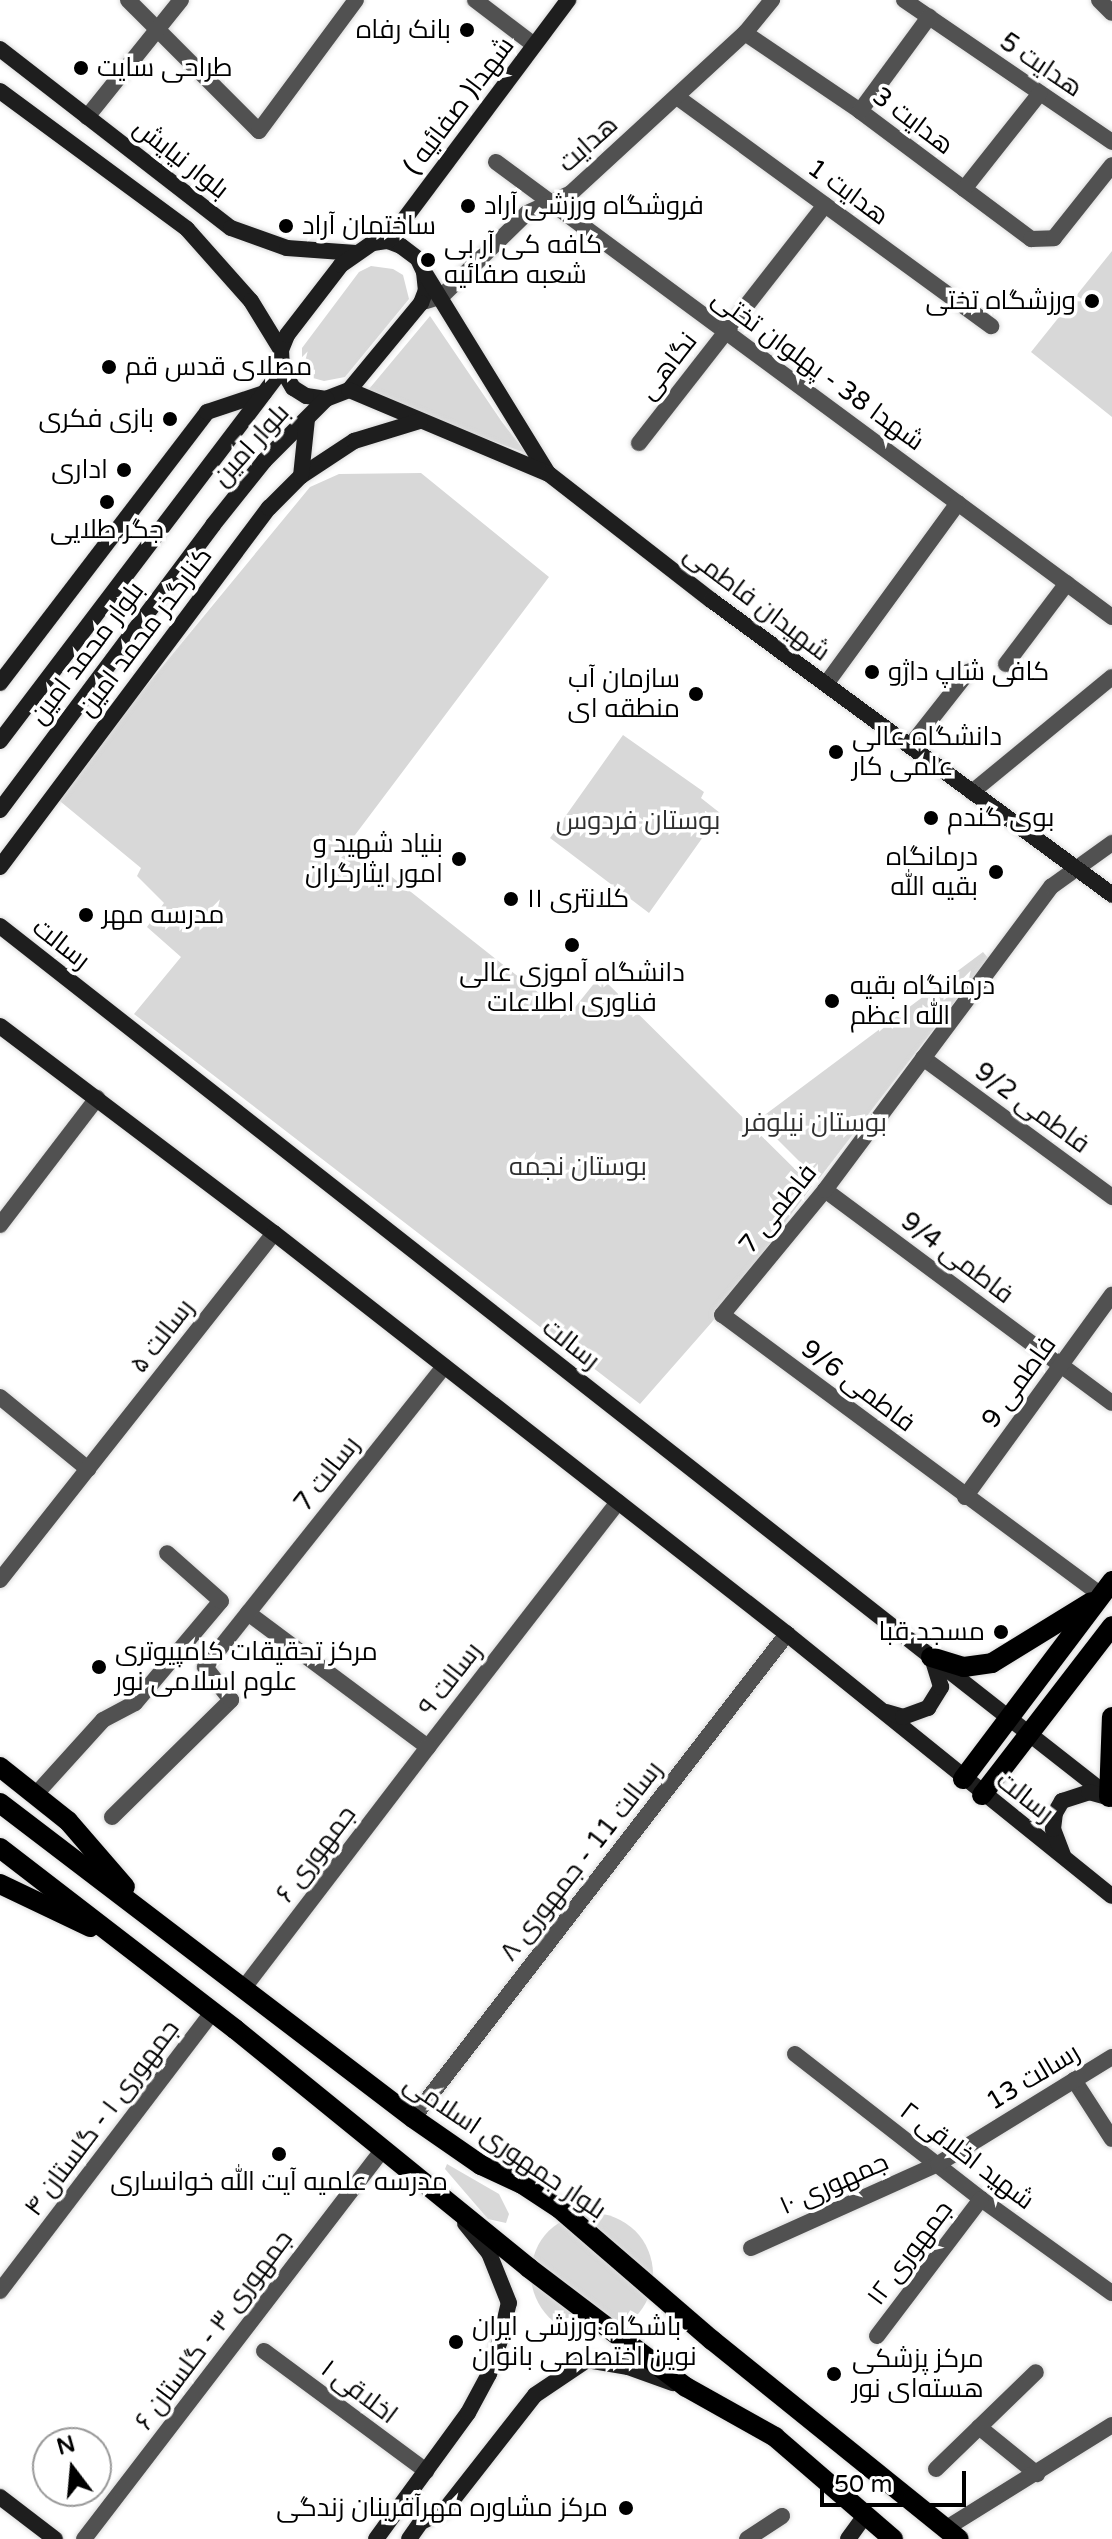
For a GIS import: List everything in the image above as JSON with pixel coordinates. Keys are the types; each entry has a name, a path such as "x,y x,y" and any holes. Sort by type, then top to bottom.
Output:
{"main road":[{"name":"شهدا( صفائیه )","path":"388,241 568,0"},
{"name":"بلوار نیایش","path":"0,49 231,228 287,248 356,253"},
{"name":"بلوار نیایش","path":"0,91 187,229 251,301 281,350"},
{"path":"424,272 426,290 421,303 349,390 326,399 306,396 293,388 282,369 281,350 287,335 332,277 356,253 373,243 388,241 410,251 442,296 486,377 549,474"},
{"name":"بلوار امین","path":"185,499 282,369"},
{"name":"شهیدان فاطمی","path":"349,390 549,474 1112,895"},
{"path":"0,683 207,412 264,393"},
{"name":"بلوار امین","path":"213,525 264,461 326,399"},
{"path":"301,476 307,419"},
{"name":"کنارگذر محمد امین","path":"0,867 269,508 326,456 354,441 420,421"},
{"name":"بلوار محمد امین","path":"0,741 185,499"},
{"name":"بلوار محمد امین","path":"0,810 213,525"},
{"name":"رسالت","path":"0,926 1028,1735 1111,1796"},
{"name":"رسالت","path":"0,1026 274,1233 787,1634 982,1795 1112,1896"},
{"path":"931,1657 964,1667 992,1663 1107,1588"},
{"path":"963,1779 1107,1588"},
{"path":"982,1795 1112,1626"},
{"path":"881,1710 903,1717 928,1708 941,1687 931,1657"},
{"path":"1064,1858 1053,1829 1055,1813 1062,1801 1089,1792 1111,1796 1112,1717"},
{"path":"0,1767 68,1821 151,1918"},
{"name":"بلوار جمهوری اسلامی","path":"0,1803 413,2118 481,2165 522,2184 560,2209 712,2340 952,2534"},
{"path":"0,1848 129,1946 451,2206 686,2387 775,2437 893,2539"},
{"path":"0,1884 129,1946"},
{"path":"376,2539 468,2413 489,2374 509,2303 489,2253 451,2206"},
{"path":"409,2539 421,2522 444,2511 535,2395 587,2360 628,2367 686,2387"},
{"path":"0,2497 55,2539"},
{"path":"848,2539 864,2517"}],"street":[{"path":"128,0 259,131 356,0"},
{"path":"87,117 181,0"},
{"path":"475,0 534,45"},
{"name":"هدایت","path":"421,303 442,296 527,213 571,193 745,33 772,0"},
{"name":"هدایت 5","path":"904,0 1112,142"},
{"path":"1099,0 1112,13"},
{"path":"860,111 929,17"},
{"name":"هدایت 3","path":"745,33 860,111 1031,239 1054,238 1112,165"},
{"path":"964,189 1040,93"},
{"name":"هدایت 1","path":"677,97 991,326"},
{"name":"شهدا 38 - پهلوان تختی","path":"496,162 1112,617"},
{"name":"نگاهی","path":"639,443 825,205"},
{"path":"826,684 958,503"},
{"path":"1006,664 1067,583"},
{"path":"910,746 969,671"},
{"path":"972,792 1112,677"},
{"name":"فاطمی 7","path":"722,1315 825,1190 1052,886 1112,843"},
{"name":"فاطمی 9/2","path":"923,1058 1112,1197"},
{"path":"0,1225 97,1098"},
{"name":"فاطمی 9/4","path":"825,1190 1112,1403"},
{"name":"رسالت ۵","path":"0,1580 274,1233"},
{"name":"فاطمی 9","path":"965,1497 1112,1295"},
{"name":"فاطمی 9/6","path":"722,1315 965,1497 1107,1588"},
{"name":"رسالت 7","path":"112,1817 231,1700 205,1667 444,1366"},
{"path":"0,1397 88,1469"},
{"name":"رسالت ۹","path":"248,1613 428,1747 618,1502"},
{"path":"36,1794 103,1720 135,1703 221,1601 167,1553"},
{"name":"رسالت 11 - جمهوری ۸","path":"413,2118 787,1634"},
{"name":"جمهوری ۶","path":"243,1989 428,1747"},
{"name":"جمهوری ۱ - گلستان ۴","path":"0,2291 212,2013"},
{"name":"شهید اخلاقی ۲","path":"795,2054 981,2199 1112,2293"},
{"name":"رسالت 13","path":"938,2164 1112,2057"},
{"path":"1074,2080 1112,2139"},
{"name":"جمهوری ۳ - گلستان ۶","path":"84,2539 383,2149"},
{"name":"جمهوری ۱۰","path":"751,2248 938,2164"},
{"name":"جمهوری ۱۲","path":"877,2336 981,2199"},
{"name":"اخلاقی ۱","path":"264,2351 426,2471"},
{"path":"936,2469 1036,2372"},
{"path":"952,2534 1112,2425"},
{"path":"979,2427 1037,2474"},
{"path":"747,2539 782,2516"}],"green space":[{"name":"ورزشگاه تختی","path":"1112,251 1112,417 1031,352"},
{"path":"371,266 393,269 403,275 409,299 345,377 324,381 313,378 302,360 302,348 359,272"},
{"path":"430,316 502,422 526,453 364,395"},
{"name":"بوستان نجمه","path":"421,473 549,577 349,843 568,1016 600,976 812,1186 712,1322 640,1404 134,1014 181,957 147,927 164,903 137,876 141,868 55,797 310,487 339,474"},
{"name":"بوستان فردوس","path":"623,735 704,792 701,798 720,813 649,913 550,838"},
{"name":"بوستان نیلوفر","path":"983,952 988,958 818,1180 758,1120"},
{"path":"447,2164 499,2194 509,2214 506,2223 488,2219 445,2169"},
{"path":"592,2213 616,2217 635,2231 649,2250 653,2274 649,2298 635,2317 616,2331 592,2335 568,2331 549,2317 535,2298 531,2274 535,2250 549,2231 568,2217"}],"place":[{"name":"بانک رفاه","path":"467,30"},
{"name":"طراحی سایت","path":"81,68"},
{"name":"فروشگاه ورزشی آراد","path":"468,206"},
{"name":"ساختمان آراد","path":"286,226"},
{"name":"کافه کی آر بی شعبه صفائیه","path":"428,260"},
{"name":"ورزشگاه تختی","path":"1092,301"},
{"name":"مصلای قدس قم","path":"109,367"},
{"name":"بازی فکری","path":"170,419"},
{"name":"اداری","path":"124,470"},
{"name":"جگر طلایی","path":"107,502"},
{"name":"کافی شاپ داژو","path":"872,672"},
{"name":"سازمان آب منطقه ای","path":"696,694"},
{"name":"دانشگاه عالی علمی کار","path":"836,752"},
{"name":"بوی گندم","path":"931,818"},
{"name":"بنیاد شهید و امور ایثارگران","path":"459,859"},
{"name":"درمانگاه بقیه الله","path":"996,872"},
{"name":"کلانتری ۱۱","path":"511,899"},
{"name":"مدرسه مهر","path":"86,915"},
{"name":"دانشگاه آموزی عالی فناوری اطلاعات","path":"572,945"},
{"name":"درمانگاه بقیه الله اعظم","path":"832,1001"},
{"name":"مسجد قبا","path":"1001,1632"},
{"name":"مرکز تحقیقات کامپیوتری علوم اسلامی نور","path":"99,1667"},
{"name":"مدرسه علمیه آیت الله خوانساری","path":"279,2154"},
{"name":"باشگاه ورزشی ایران نوین اختصاصی بانوان","path":"456,2342"},
{"name":"مرکز پزشکی هسته‌ای نور","path":"834,2374"},
{"name":"مرکز مشاوره مهرآفرینان زندگی","path":"626,2508"}]}
